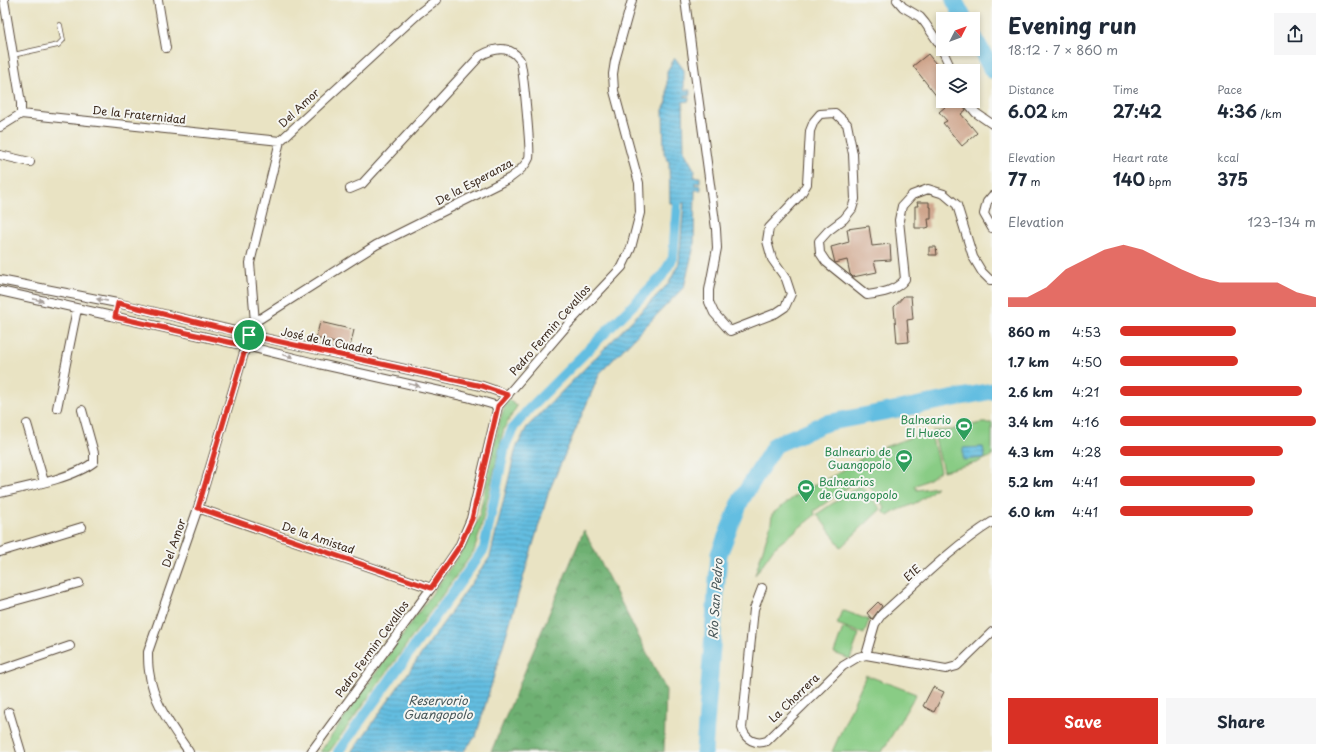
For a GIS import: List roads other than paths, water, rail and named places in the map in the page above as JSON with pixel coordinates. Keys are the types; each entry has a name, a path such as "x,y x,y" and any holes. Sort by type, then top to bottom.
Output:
{"street":[{"path":"0,127 21,114 21,103 4,0"},
{"path":"158,0 166,48"},
{"name":"Del Amor","path":"255,322 250,263 280,141 418,14 436,0"},
{"name":"Pedro Fermin Cevallos","path":"311,752 431,588 459,547 472,519 498,406 570,322 622,267 631,248 640,213 639,183 614,91 613,74 615,61 632,0"},
{"path":"685,0 716,229 716,248 709,290 709,302 714,313 730,331 776,313 785,307 791,294 786,279 772,260 767,241 769,228 801,194 807,184 810,131 814,121 820,114 835,113 847,124 853,154 855,178 855,199 852,209 844,219 828,231 819,241 820,254 826,262 867,295 884,292 900,286 905,279 899,220 902,206 912,195 928,190 944,194 957,205 973,257 982,272 990,280 992,280"},
{"path":"897,0 903,7 920,17 925,23 940,45 949,64"},
{"name":"De la Esperanza","path":"255,322 376,245 510,178 521,170 529,158 529,139 520,60 510,50 490,50 480,56 362,184 350,188"},
{"path":"972,108 976,113 992,124"},
{"name":"De la Fraternidad","path":"21,114 280,141"},
{"path":"0,155 30,162"},
{"path":"992,196 987,202 984,214 992,228"},
{"name":"José de la Cuadra","path":"0,280 118,303 249,335 482,386 508,395"},
{"name":"José de la Cuadra","path":"0,291 467,397 498,406"},
{"path":"115,317 118,303"},
{"path":"57,408 76,309"},
{"path":"249,335 255,322"},
{"name":"Del Amor","path":"189,752 166,719 159,704 148,670 148,652 198,508 249,335"},
{"path":"370,376 373,362"},
{"path":"0,493 44,482 88,467 94,462 94,453 82,410"},
{"path":"27,424 44,482"},
{"name":"De la Amistad","path":"198,508 431,588"},
{"name":"E1E","path":"866,655 875,624 882,614 952,552 992,522"},
{"path":"0,552 82,527"},
{"path":"0,605 79,583"},
{"name":"La Chorrera","path":"762,588 754,609 742,728 743,732 751,741 761,743 767,741 843,666 858,657 866,655"},
{"path":"866,655 946,669 957,666 992,632"},
{"path":"0,670 70,646"},
{"path":"9,712 21,752"}],"lane":[{"path":"13,55 58,45 63,40 60,25"}],"water":[{"name":"Reservorio Guangopolo","path":"675,58 684,70 684,90 690,90 690,95 685,95 685,97 689,97 689,101 683,102 684,151 695,171 694,177 700,177 700,182 695,183 695,185 701,185 701,190 695,190 694,246 684,287 600,373 549,491 476,736 463,752 352,752 490,557 516,448 527,427 669,283 679,263 684,203 670,203 669,162 664,153 663,110 667,102 667,71"},
{"path":"983,447 985,458 963,460 963,448"}],"waterway":[{"name":"Río San Pedro","path":"954,0 960,12"},
{"name":"Río San Pedro","path":"980,48 992,70"},
{"path":"338,752 484,549 505,446 513,428 528,410 662,276 673,258 677,203"},
{"name":"Río San Pedro","path":"704,752 719,554 741,500 775,445 826,423 992,391"}],"place":[{"name":"Balneario El Hueco","path":"964,441"},
{"name":"Balneario de Guangopolo","path":"904,473"},
{"name":"Balnearios de Guangopolo","path":"806,503"}]}
